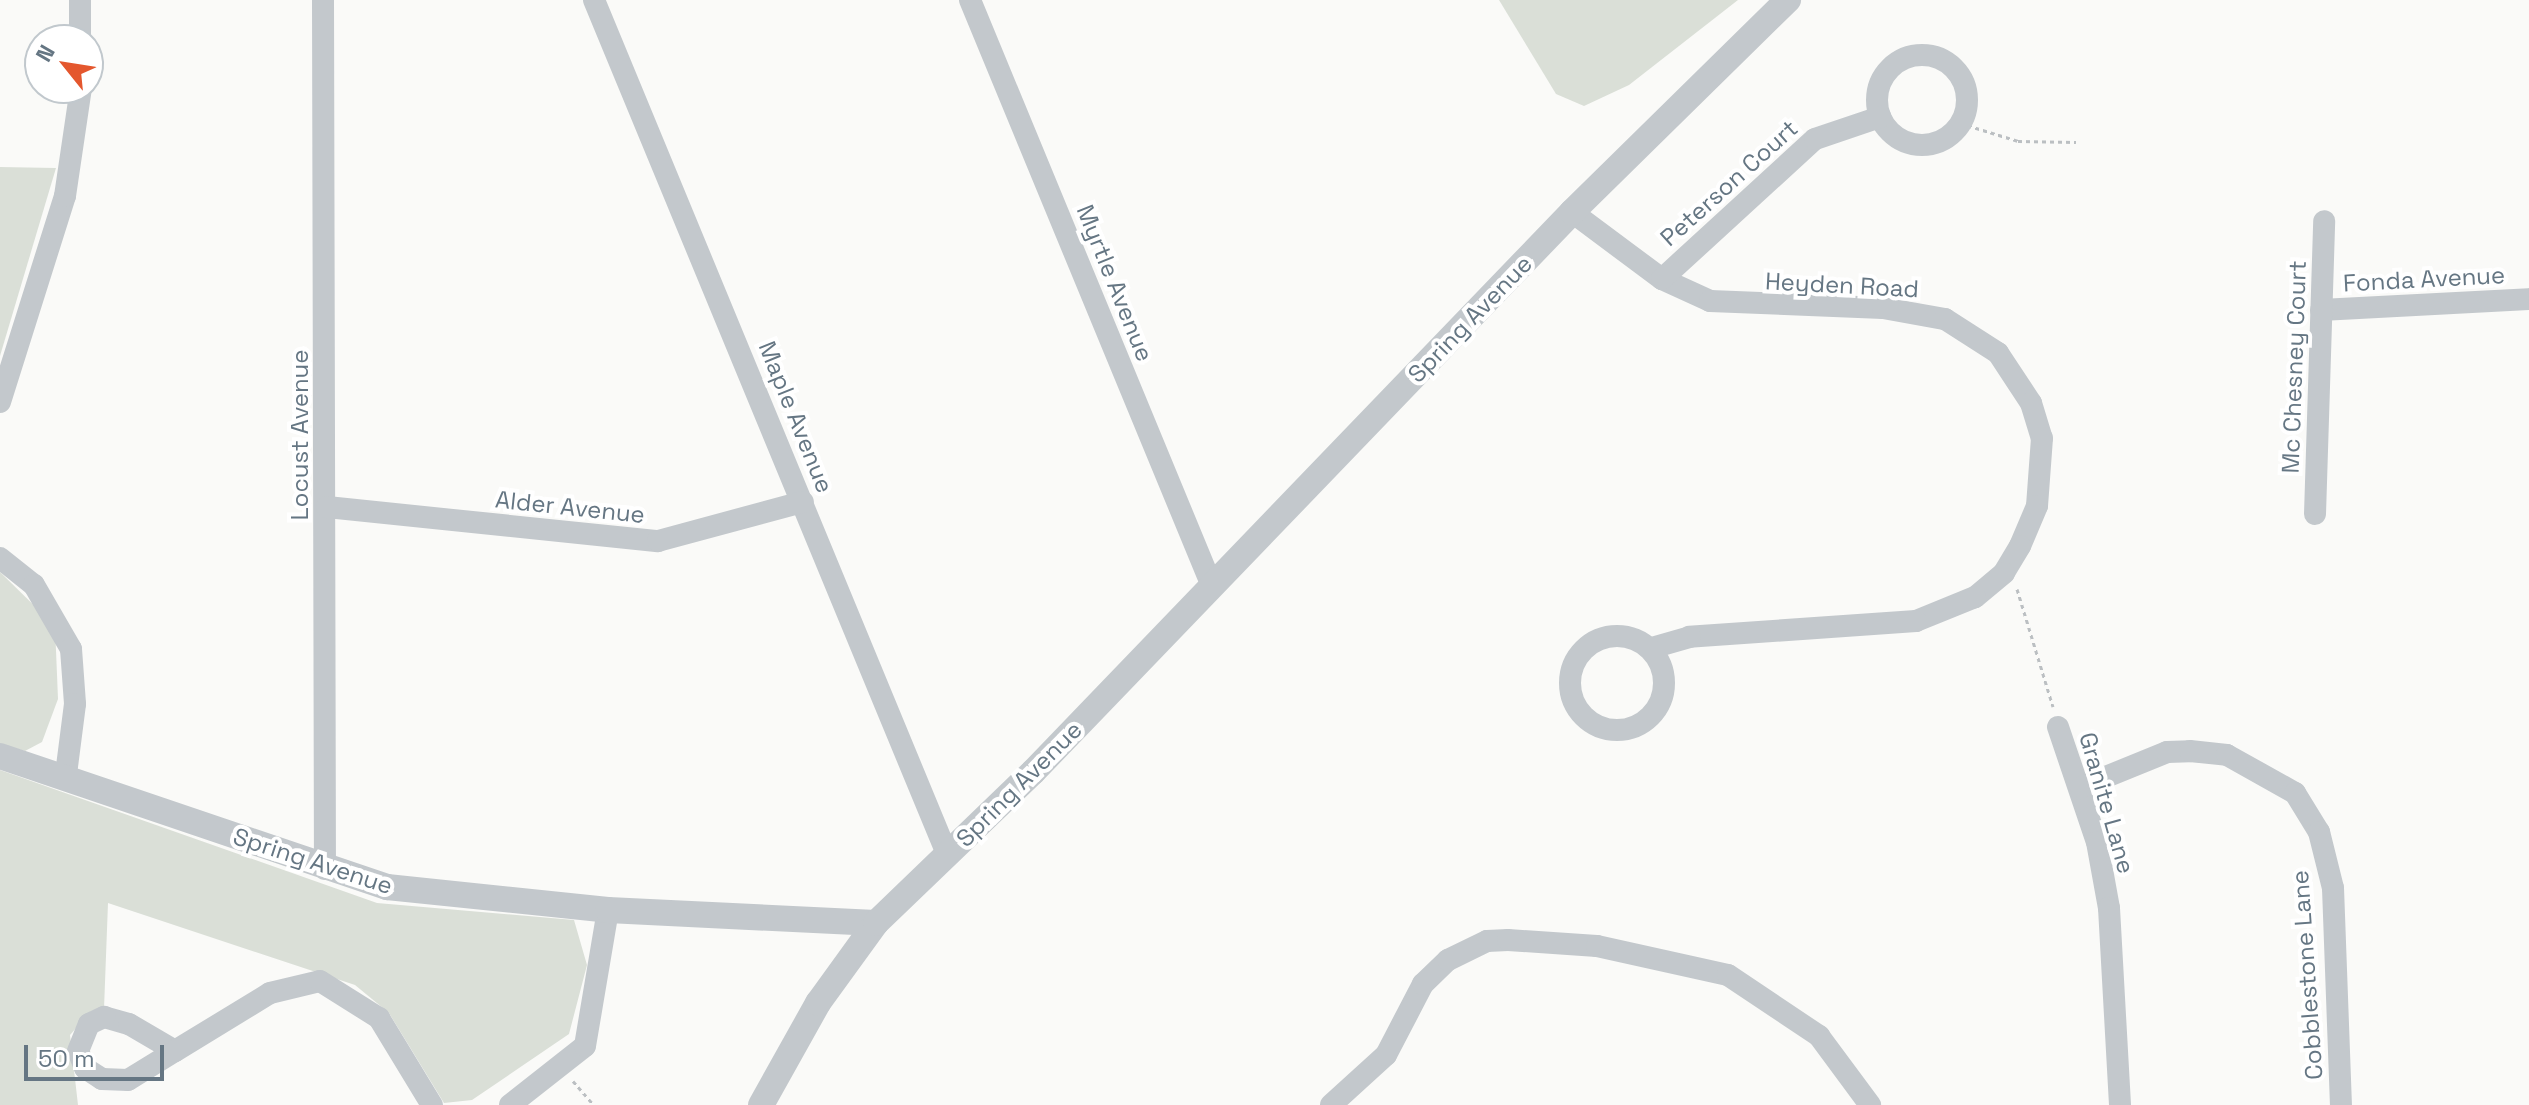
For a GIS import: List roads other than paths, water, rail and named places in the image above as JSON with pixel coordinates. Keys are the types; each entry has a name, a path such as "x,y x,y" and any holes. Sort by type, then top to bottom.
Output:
{"street":[{"path":"80,0 80,24"},
{"name":"Locust Avenue","path":"323,0 327,507 325,869"},
{"name":"Maple Avenue","path":"594,0 947,854"},
{"name":"Myrtle Avenue","path":"970,0 1212,586"},
{"name":"Spring Avenue","path":"0,756 66,774 325,869 449,898 608,910 876,923 1212,586 1572,212 1788,0"},
{"path":"1927,55 1963,82 1960,123 1925,145 1898,138 1880,117 1886,72 1927,55"},
{"path":"0,402 65,196 79,104"},
{"name":"Peterson Court","path":"1662,279 1815,139 1880,117"},
{"name":"Heyden Road","path":"1572,212 1662,279 1735,307 1915,311 1945,319 1998,353 2042,438 2037,506 2004,573 1975,597 1916,621 1690,637 1652,648"},
{"name":"Mc Chesney Court","path":"2315,514 2324,221"},
{"name":"Fonda Avenue","path":"2321,310 2529,299"},
{"name":"Alder Avenue","path":"327,507 658,541 803,502"},
{"path":"0,558 34,585 71,649 75,704 66,774"},
{"path":"1621,636 1652,648 1664,692 1649,718 1606,730 1580,714 1569,685 1591,644 1621,636"},
{"name":"Granite Lane","path":"2058,727 2081,787 2109,908 2120,1105"},
{"name":"Cobblestone Lane","path":"2081,787 2167,752 2190,751 2227,755 2295,793 2319,832 2333,888 2341,1105"},
{"path":"510,1105 585,1046 608,910"},
{"path":"761,1105 818,1003 876,923"},
{"path":"1331,1105 1386,1055 1423,984 1448,960 1487,941 1508,940 1597,946 1728,975 1819,1036 1870,1105"},
{"path":"175,1051 270,993 320,981 379,1018 432,1105"}]}
